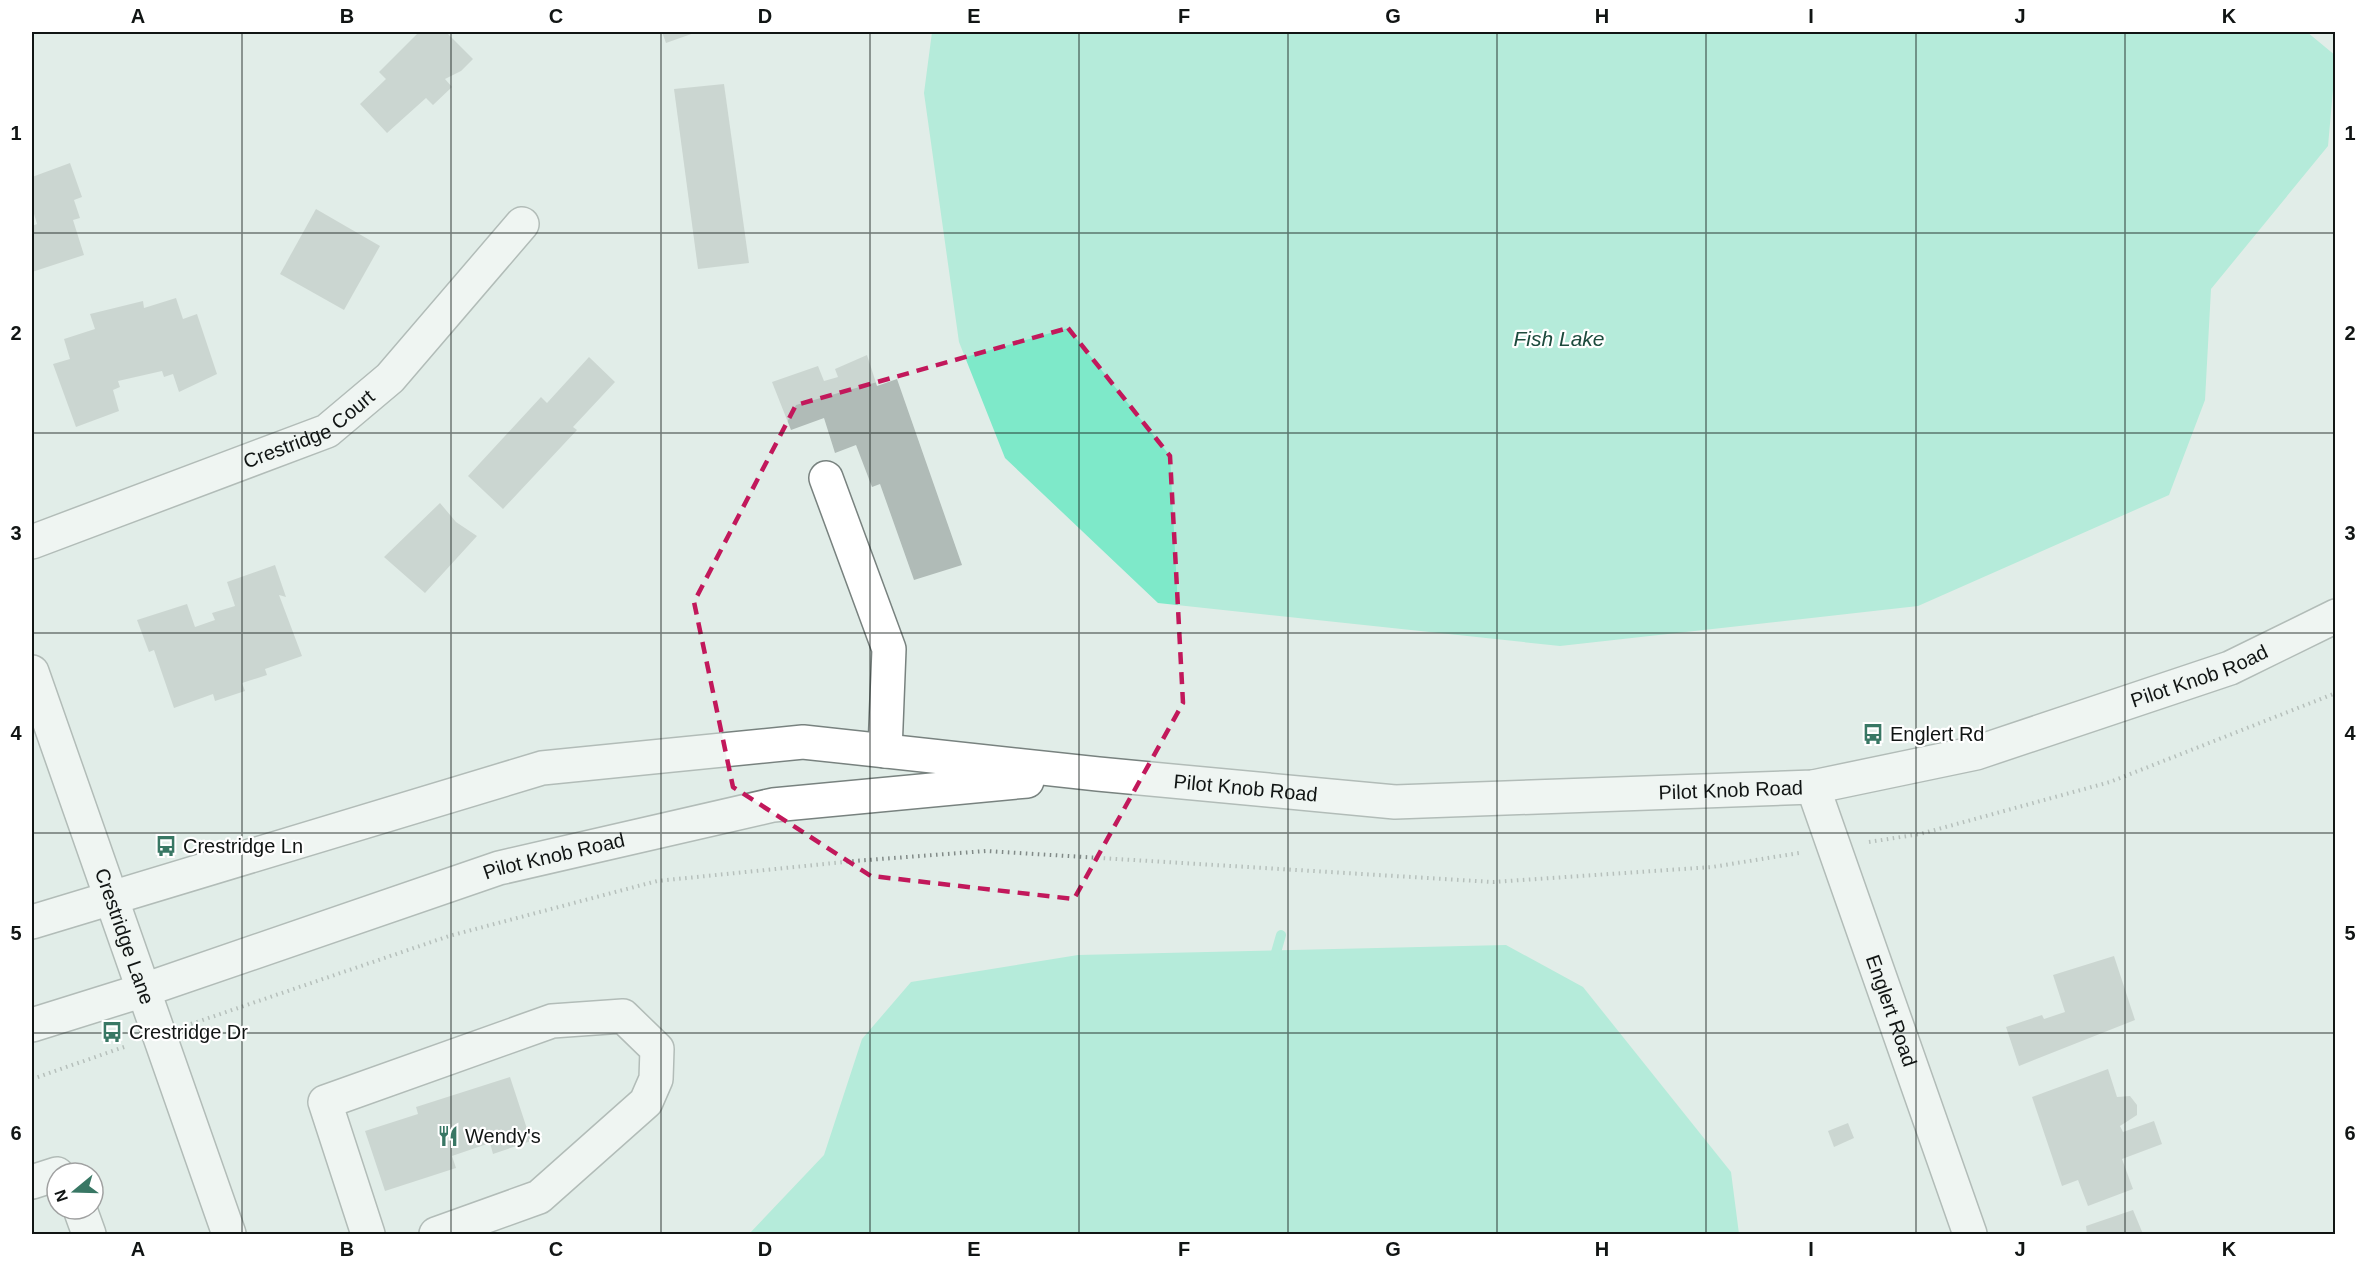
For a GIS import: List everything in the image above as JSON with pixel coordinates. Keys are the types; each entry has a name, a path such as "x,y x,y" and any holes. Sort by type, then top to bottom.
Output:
{"main road":[{"name":"Crestridge Court","path":"32,542 327,431 390,378 522,224"},
{"path":"825,478 889,649 885,751"},
{"name":"Pilot Knob Road","path":"32,922 542,768 803,742 1098,774 1395,802 1813,787 1976,753 2230,668 2336,616"},
{"name":"Crestridge Lane","path":"32,672 229,1234"},
{"name":"Pilot Knob Road","path":"32,1025 144,990 499,868 761,807 1098,774"},
{"name":"Englert Road","path":"1813,787 1970,1234"},
{"path":"368,1234 325,1102 552,1021 623,1016 657,1049 656,1079 646,1102 539,1197 436,1234"}],"path":[{"path":"32,1079 449,936 657,881 854,861 986,851 1493,882 1712,867 1920,834 2110,782 2336,693"}],"highlighted area":[{"path":"1068,328 1170,456 1183,703 1074,899 871,876 733,787 694,602 796,405"}],"water":[{"name":"Fish Lake","path":"932,32 2307,32 2336,56 2328,146 2211,289 2205,400 2169,495 1918,606 1560,646 1158,603 1005,458 959,342 924,93"},
{"path":"1506,945 1583,987 1731,1172 1739,1234 749,1234 824,1155 862,1039 911,982 1078,955"}],"building":[{"path":"419,32 446,32 473,59 461,71 445,79 452,87 433,105 426,98 387,133 360,104 386,79 379,72"},
{"path":"662,32 697,32 666,43"},
{"path":"724,84 749,263 698,269 674,89"},
{"path":"70,163 82,197 74,200 80,218 73,220 84,255 32,272 32,226 37,224 32,207 32,177"},
{"path":"316,209 380,246 344,310 280,274"},
{"path":"176,298 183,319 197,314 217,374 179,392 173,374 164,377 162,371 118,381 120,387 113,390 119,411 76,427 53,364 70,359 64,339 95,329 90,314 143,301 144,308"},
{"path":"867,355 877,386 897,379 962,565 914,580 880,484 872,487 856,445 835,453 824,418 791,430 772,382 818,366 824,381 838,377 835,369"},
{"path":"589,357 615,382 573,427 577,430 503,509 468,476 541,397 547,403"},
{"path":"440,503 456,522 477,536 425,593 384,557"},
{"path":"275,565 286,597 279,595 302,656 265,669 267,675 242,683 245,691 215,701 213,694 174,708 154,650 149,652 137,620 187,604 195,627 215,620 212,613 235,606 227,582"},
{"path":"2114,956 2135,1020 2019,1066 2006,1027 2042,1015 2044,1019 2065,1012 2053,975"},
{"path":"2108,1069 2117,1097 2130,1096 2137,1105 2137,1115 2120,1126 2123,1132 2154,1121 2162,1144 2122,1159 2133,1189 2088,1206 2078,1180 2062,1186 2032,1097"},
{"name":"Wendy's","path":"510,1077 531,1141 493,1154 490,1143 452,1156 456,1168 385,1191 365,1131 418,1114 416,1107"},
{"path":"1848,1123 1854,1138 1834,1147 1828,1131"},
{"path":"2133,1210 2143,1234 2087,1234 2086,1226"}],"waterway":[{"path":"1273,963 1281,935"}],"place":[{"name":"Englert Rd","path":"1873,734"},
{"name":"Crestridge Ln","path":"166,846"},
{"name":"Crestridge Dr","path":"112,1032"},
{"name":"Wendy's","path":"448,1136"}]}
